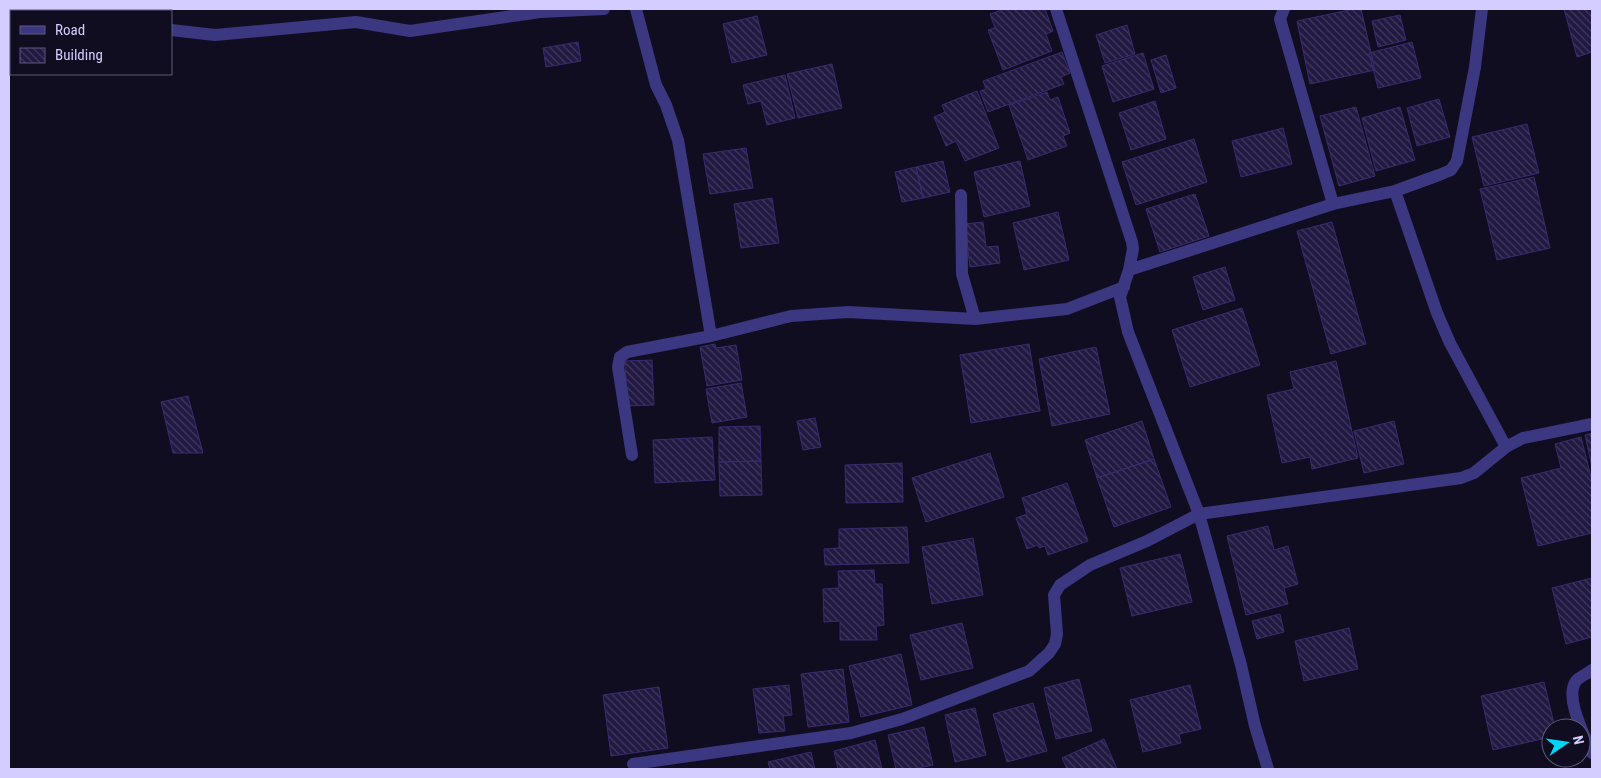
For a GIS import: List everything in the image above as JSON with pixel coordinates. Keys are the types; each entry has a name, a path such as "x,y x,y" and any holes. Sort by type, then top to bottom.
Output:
{"street":[{"path":"172,30 215,35 356,22 410,31 540,12 604,9"},
{"path":"636,9 656,85 678,140 711,336"},
{"path":"1056,9 1132,242 1133,249 1129,270 1120,298 1128,332 1199,514 1268,769"},
{"path":"1284,9 1280,19 1333,204"},
{"path":"1129,270 1333,204 1395,191 1451,170 1457,161 1475,67 1482,9"},
{"path":"1395,191 1440,321 1506,447"},
{"path":"961,195 962,274 974,319"},
{"path":"632,455 618,367 620,357 627,352 711,336 791,316 848,312 974,319 1067,309 1124,287"},
{"path":"633,764 851,732 902,719 1029,670 1049,653 1055,644 1057,634 1054,595 1060,585 1090,565 1147,541 1199,514 1461,478 1474,473 1506,447 1523,438 1592,424"},
{"path":"1592,670 1576,680 1571,691 1574,706 1592,753"}],"building":[{"path":"1005,9 1045,9 1053,31 1046,34 1052,51 1003,70 988,30 995,28 990,14"},
{"path":"1361,9 1375,70 1310,84 1297,21"},
{"path":"1564,9 1592,9 1592,52 1577,57"},
{"path":"1400,15 1406,40 1378,47 1372,21"},
{"path":"757,16 767,55 732,63 723,24"},
{"path":"1127,25 1135,54 1105,63 1096,35"},
{"path":"578,42 581,61 546,67 543,48"},
{"path":"1412,42 1421,78 1378,88 1369,53"},
{"path":"1062,52 1070,73 1061,77 1064,84 988,112 980,91 986,89 983,81"},
{"path":"1143,53 1154,89 1113,102 1102,66"},
{"path":"1166,55 1176,88 1161,93 1151,60"},
{"path":"832,64 842,108 798,118 787,74"},
{"path":"785,75 795,118 767,125 761,101 748,104 743,85"},
{"path":"977,91 999,148 965,161 956,141 946,146 934,117 945,112 942,105"},
{"path":"1047,92 1050,100 1058,97 1070,133 1063,136 1067,146 1028,160 1009,105"},
{"path":"1439,99 1450,137 1417,146 1407,108"},
{"path":"1155,101 1166,139 1131,150 1119,113"},
{"path":"1356,107 1375,176 1339,186 1320,116"},
{"path":"1400,107 1415,160 1376,171 1362,118"},
{"path":"1527,124 1539,173 1484,186 1472,137"},
{"path":"1283,128 1292,164 1241,177 1232,141"},
{"path":"1194,139 1207,182 1136,205 1122,162"},
{"path":"746,148 753,188 710,194 703,154"},
{"path":"943,161 950,192 923,198 916,167"},
{"path":"1020,161 1030,206 984,217 974,172"},
{"path":"916,167 923,198 902,202 895,172"},
{"path":"1534,177 1550,248 1497,260 1480,189"},
{"path":"1195,194 1209,236 1160,252 1146,209"},
{"path":"772,198 779,243 741,248 734,204"},
{"path":"1058,212 1069,260 1024,270 1013,223"},
{"path":"983,222 986,247 998,246 1000,263 970,267 965,224"},
{"path":"1332,222 1366,344 1331,354 1297,231"},
{"path":"1225,267 1235,300 1203,310 1193,277"},
{"path":"1242,308 1260,365 1190,387 1172,330"},
{"path":"715,344 716,348 736,345 742,380 707,386 700,347"},
{"path":"1029,344 1040,411 971,423 960,355"},
{"path":"1096,347 1110,414 1052,426 1039,359"},
{"path":"652,360 654,405 627,406 625,361"},
{"path":"1336,361 1358,458 1312,469 1310,457 1282,463 1267,395 1294,389 1290,372"},
{"path":"741,383 747,417 712,423 706,389"},
{"path":"188,396 203,453 173,453 161,402"},
{"path":"815,418 821,447 803,450 797,421"},
{"path":"1142,421 1154,459 1097,478 1085,440"},
{"path":"1394,421 1404,464 1364,473 1354,431"},
{"path":"760,426 761,461 719,462 719,427"},
{"path":"1592,433 1592,467 1585,435"},
{"path":"712,437 715,480 655,483 653,440"},
{"path":"1581,437 1592,481 1592,533 1538,546 1521,478 1561,468 1555,444"},
{"path":"990,453 1004,497 926,522 912,478"},
{"path":"1154,459 1171,507 1114,527 1097,478"},
{"path":"761,461 762,495 720,496 719,462"},
{"path":"902,463 903,502 846,503 845,465"},
{"path":"1067,483 1088,541 1048,555 1045,546 1039,548 1038,545 1027,549 1016,518 1027,514 1022,498"},
{"path":"1268,526 1274,550 1288,546 1298,584 1284,588 1288,604 1246,615 1227,536"},
{"path":"907,527 909,563 825,565 824,549 839,548 839,529"},
{"path":"973,538 983,595 932,604 922,547"},
{"path":"1180,554 1192,602 1132,616 1120,568"},
{"path":"874,570 875,584 882,584 884,625 876,626 877,640 840,640 840,621 824,622 823,589 839,588 838,571"},
{"path":"1592,578 1592,637 1566,644 1552,588"},
{"path":"1280,614 1284,632 1257,639 1252,621"},
{"path":"962,623 973,668 921,680 910,635"},
{"path":"1349,628 1358,669 1304,681 1295,641"},
{"path":"901,654 912,705 861,717 849,666"},
{"path":"843,669 849,722 808,727 801,674"},
{"path":"1079,679 1092,731 1056,739 1044,688"},
{"path":"1544,682 1553,718 1541,718 1541,739 1493,750 1481,696"},
{"path":"789,685 792,715 783,716 785,731 759,733 753,689"},
{"path":"1190,685 1201,729 1179,734 1181,743 1143,752 1130,700"},
{"path":"659,687 668,748 611,756 603,695"},
{"path":"1033,703 1047,751 1007,762 993,714"},
{"path":"975,708 986,755 955,762 945,715"},
{"path":"924,727 933,765 913,769 896,769 888,735"},
{"path":"1104,739 1117,769 1067,769 1062,758"},
{"path":"875,740 882,769 838,769 834,751"},
{"path":"811,752 815,769 770,769 768,762"}]}
